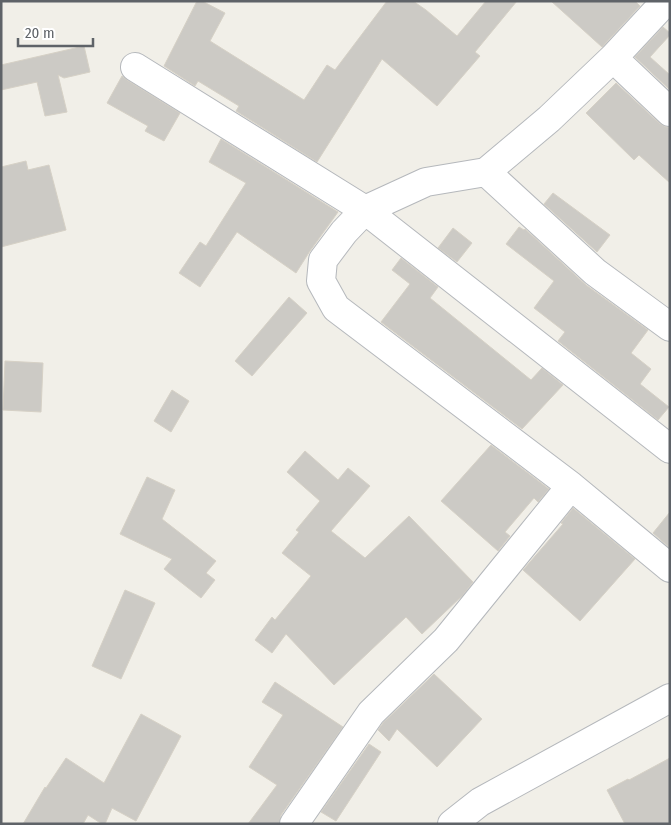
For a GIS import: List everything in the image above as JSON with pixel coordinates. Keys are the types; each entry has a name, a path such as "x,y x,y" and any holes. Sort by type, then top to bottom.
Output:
{"street":[{"path":"666,1 613,58 549,119 486,172 426,182 365,210 344,232 324,260 321,281 336,308 571,486 670,568"},
{"path":"613,58 670,112"},
{"path":"135,67 365,210 670,449"},
{"path":"486,172 595,272 670,327"},
{"path":"294,824 371,713 446,640 571,486"},
{"path":"452,824 480,802 670,698"}],"building":[{"path":"197,1 202,1 225,13 210,41 304,100 327,65 335,70 387,1 413,1 457,36 486,1 517,1 475,52 480,56 437,106 382,59 317,162 236,111 239,106 198,81 195,86 164,66"},
{"path":"551,1 635,1 640,6 602,47"},
{"path":"663,27 670,35 650,57 670,75 670,90 635,57"},
{"path":"84,46 90,72 64,78 58,75 67,112 45,116 37,82 1,90 1,65"},
{"path":"122,76 180,113 164,141 145,131 148,126 107,103"},
{"path":"616,83 659,123 670,127 670,183 639,155 634,160 586,113"},
{"path":"221,139 338,212 296,273 237,232 200,287 179,273 200,242 206,246 246,183 209,162"},
{"path":"26,161 28,170 49,165 66,230 1,247 1,167"},
{"path":"553,193 610,235 597,252 544,204"},
{"path":"519,227 525,229 586,285 648,330 631,353 651,369 640,384 669,407 658,420 558,341 565,332 534,308 554,281 506,244"},
{"path":"453,228 472,243 457,262 438,248"},
{"path":"401,258 438,287 430,298 531,380 542,368 563,385 522,429 381,322 410,284 392,270"},
{"path":"289,297 307,313 252,376 235,361"},
{"path":"5,361 43,363 41,412 3,410"},
{"path":"172,390 189,401 171,432 154,421"},
{"path":"491,445 549,489 538,502 534,498 505,532 510,536 498,551 441,501"},
{"path":"305,451 338,480 348,468 370,486 331,531 365,558 409,516 473,582 463,595 422,634 406,617 334,685 286,634 272,653 255,640 272,617 275,620 311,576 282,553 299,532 296,530 320,501 287,472"},
{"path":"147,477 175,490 162,519 216,561 206,573 215,580 201,598 164,569 172,559 120,534"},
{"path":"573,508 635,559 580,621 523,570 563,524 561,523"},
{"path":"670,512 670,548 653,533"},
{"path":"125,590 155,603 121,679 92,666"},
{"path":"434,674 482,719 437,767 397,729 389,741 378,730"},
{"path":"275,682 343,727 281,815 279,824 248,824 277,785 249,767 283,715 262,702"},
{"path":"141,714 181,736 136,821 112,808 105,824 88,815 83,824 23,824 45,787 66,758 104,783"},
{"path":"369,744 381,752 336,821 321,812"},
{"path":"670,758 670,824 625,824 607,790"}]}
